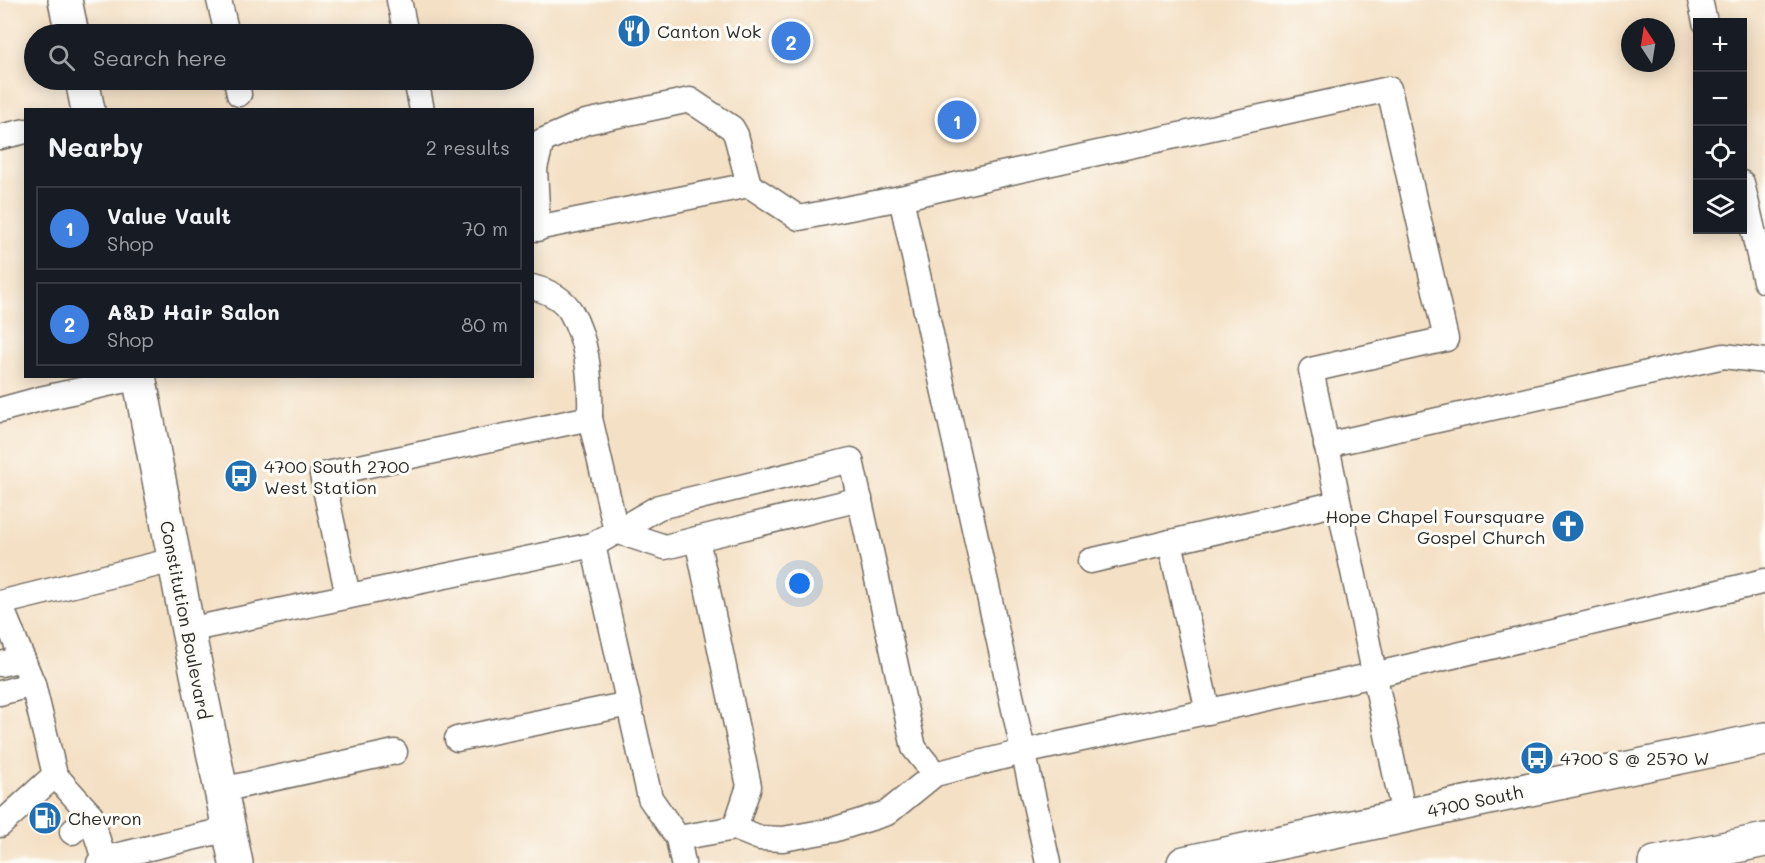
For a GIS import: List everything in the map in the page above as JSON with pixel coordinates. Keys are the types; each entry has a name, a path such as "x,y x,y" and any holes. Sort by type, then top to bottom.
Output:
{"main road":[{"path":"65,0 70,24"},
{"path":"84,90 88,108"},
{"name":"Constitution Boulevard","path":"139,378 236,863"},
{"name":"4700 South","path":"1185,863 1765,739"},
{"path":"1655,863 1765,840"}],"lane":[{"path":"219,0 225,24"},
{"path":"399,0 404,24"},
{"path":"1700,0 1704,18"},
{"path":"749,185 535,229 535,168 542,141 586,122 690,100 732,128 736,135 749,185 799,218 901,198 1389,89 1446,339 1311,370 1404,816"},
{"path":"418,90 422,108"},
{"path":"0,137 24,131"},
{"path":"901,198 1048,863"},
{"path":"1747,201 1765,281"},
{"path":"534,288 552,294 571,311 580,333 591,390 590,418 616,531"},
{"path":"1326,445 1724,356 1765,362"},
{"path":"0,411 40,399 134,378"},
{"path":"348,596 322,475 590,418"},
{"path":"188,630 593,545 659,507 851,460 914,748 935,774"},
{"path":"616,531 665,547 860,499"},
{"path":"1090,561 1338,503"},
{"path":"697,539 748,786 735,828"},
{"path":"1170,542 1208,712"},
{"path":"593,545 650,798 678,838 683,863"},
{"path":"174,560 0,603 11,662 33,684 55,775 90,814 102,862 229,829"},
{"path":"678,838 735,828 760,838 783,839 832,830 887,813 935,774 1023,752 1374,675 1765,581"},
{"path":"0,693 33,684"},
{"path":"457,739 629,704"},
{"path":"221,790 395,752"},
{"path":"0,825 55,775"},
{"path":"72,832 90,814"}],"place":[{"name":"Canton Wok","path":"634,31"},
{"name":"A&D Hair Salon","path":"791,41"},
{"name":"Value Vault","path":"957,120"},
{"name":"4700 South 2700 West Station","path":"241,476"},
{"name":"Hope Chapel Foursquare Gospel Church","path":"1568,526"},
{"name":"4700 S @ 2570 W","path":"1537,758"},
{"name":"Chevron","path":"45,818"}]}
